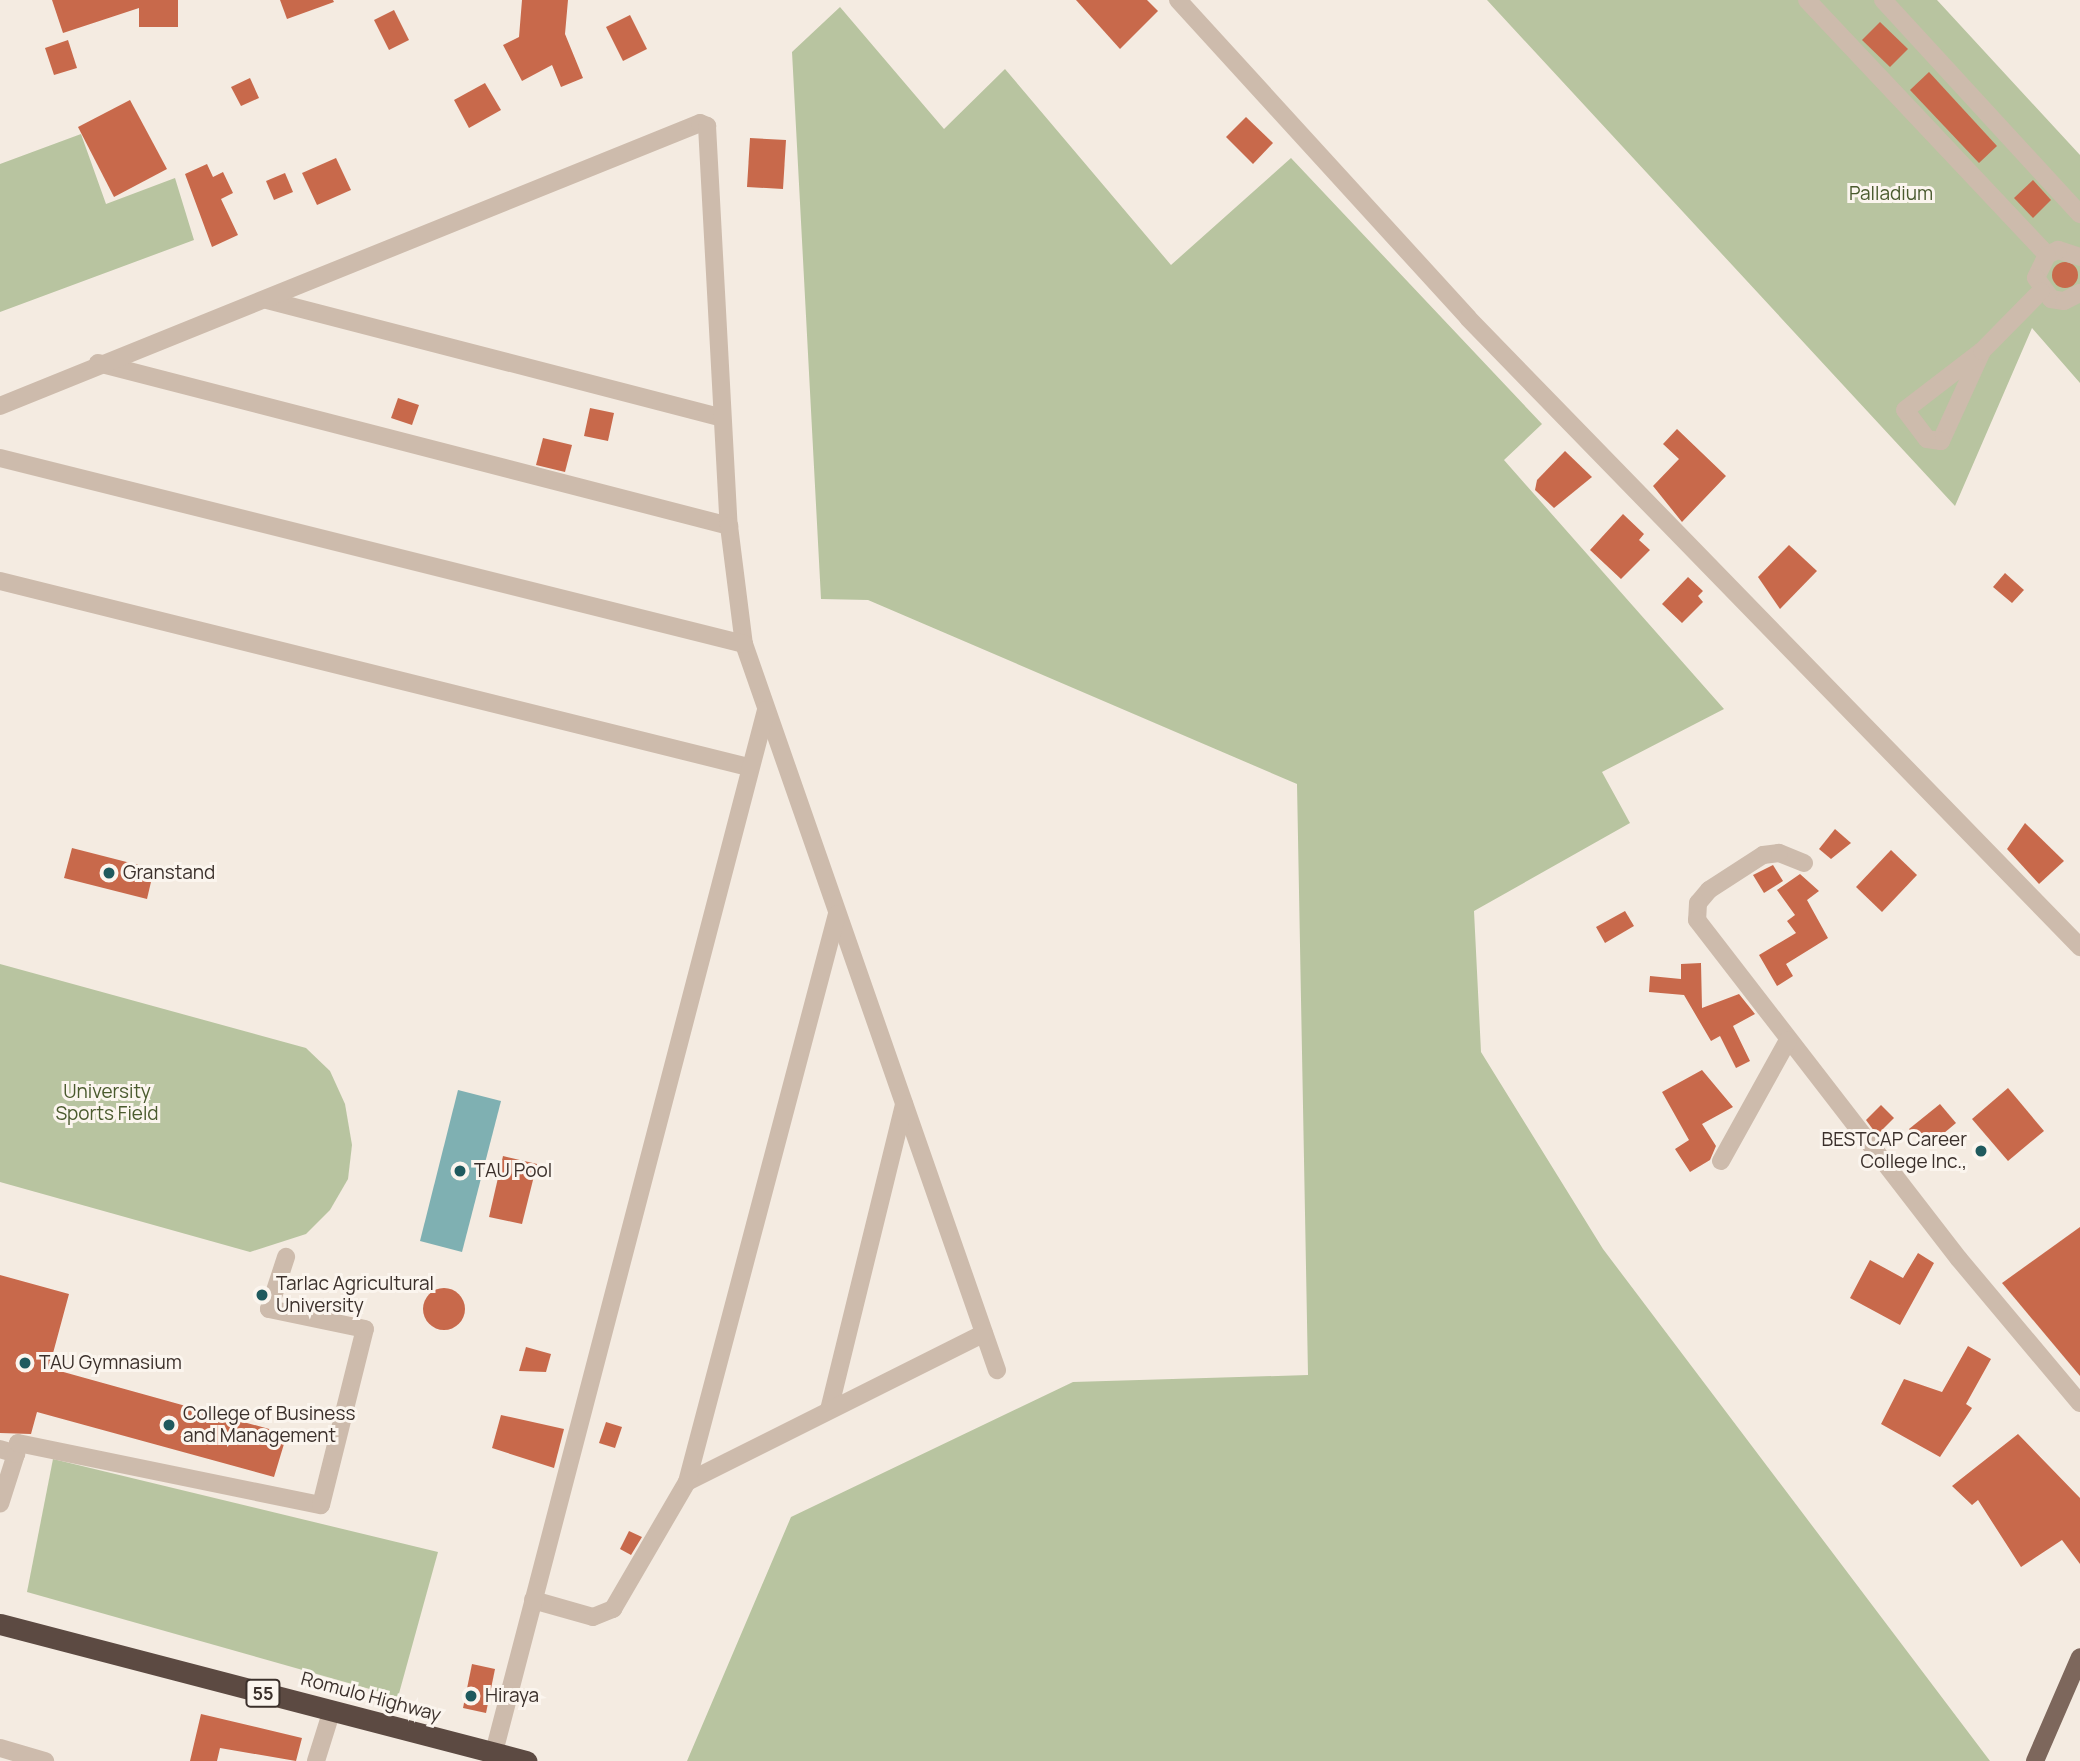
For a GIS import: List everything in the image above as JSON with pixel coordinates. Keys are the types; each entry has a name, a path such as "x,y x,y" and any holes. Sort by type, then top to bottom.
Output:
{"highway":[{"name":"Romulo Highway","path":"0,1624 332,1710 482,1754 526,1761"}],"main road":[{"path":"2035,1761 2080,1657"}],"street":[{"path":"1178,0 1468,318 2080,947"},
{"path":"1807,0 2047,254"},
{"path":"1883,0 2080,214"},
{"path":"0,406 98,363 267,300 704,124 729,526 744,644 997,1370"},
{"path":"2041,290 2038,265 2047,254 2070,251 2080,257"},
{"path":"2041,290 2064,301 2079,297"},
{"path":"1982,351 1941,441 1927,439 1905,410 1982,351 2041,290"},
{"path":"267,300 722,418"},
{"path":"98,363 729,526"},
{"path":"0,458 744,644"},
{"path":"0,581 748,767"},
{"path":"482,1754 533,1600 748,767 766,710"},
{"path":"1804,863 1779,853 1763,855 1698,902 1697,920 1788,1040 2080,1403"},
{"path":"533,1600 593,1618 613,1609 687,1482 837,914"},
{"path":"1721,1161 1788,1040"},
{"path":"829,1410 904,1104"},
{"path":"0,1504 8,1451 18,1443 321,1505 365,1329 269,1310 286,1257"},
{"path":"687,1482 984,1333"},
{"path":"316,1761 332,1710"},
{"path":"0,1748 45,1761"}],"green space":[{"name":"Palladium","path":"1487,0 1937,0 2080,155 2080,383 2032,328 1955,506"},
{"path":"840,7 944,129 1005,69 1171,265 1291,158 1542,424 1504,460 1724,709 1602,772 1630,823 1474,911 1481,1052 1603,1249 1990,1761 687,1761 791,1517 1073,1382 1308,1375 1297,784 868,600 821,599 792,52"},
{"path":"81,134 106,204 175,178 194,240 0,312 0,164"},
{"name":"University Sports Field","path":"0,964 306,1048 330,1071 345,1104 352,1145 348,1179 330,1210 306,1234 250,1252 0,1182"},
{"path":"53,1459 438,1552 398,1697 27,1592"}],"water":[{"name":"TAU Pool","path":"458,1090 501,1101 462,1252 420,1241"}],"building":[{"path":"52,0 178,0 178,27 139,27 139,8 63,33"},
{"path":"280,0 333,0 334,2 287,19"},
{"path":"522,0 568,0 565,34 583,78 561,87 552,65 522,81 503,45 519,37"},
{"path":"1076,0 1147,0 1158,11 1120,49"},
{"path":"394,10 409,40 389,50 374,20"},
{"path":"630,15 647,49 623,61 606,27"},
{"path":"1880,22 1908,49 1890,67 1862,40"},
{"path":"68,40 77,68 54,75 45,48"},
{"path":"1929,72 1997,146 1979,163 1910,90"},
{"path":"250,78 259,98 241,106 231,87"},
{"path":"485,83 501,110 469,128 454,100"},
{"path":"130,100 167,169 114,197 78,127"},
{"path":"1246,117 1273,143 1253,164 1226,137"},
{"path":"750,138 786,140 783,189 747,187"},
{"path":"336,158 351,190 317,205 302,173"},
{"path":"207,164 213,177 223,172 233,193 221,199 238,235 212,247 185,174"},
{"path":"285,173 293,192 274,200 266,181"},
{"path":"2033,180 2051,200 2033,218 2014,198"},
{"path":"2065,262 2074,266 2078,275 2074,284 2065,288 2056,284 2052,275 2056,266"},
{"path":"398,398 419,405 412,425 391,418"},
{"path":"590,408 614,413 608,441 584,436"},
{"path":"1677,429 1726,476 1682,522 1653,486 1679,459 1663,444"},
{"path":"543,438 572,445 565,472 536,465"},
{"path":"1565,451 1592,477 1554,508 1535,490 1537,480"},
{"path":"1623,514 1644,534 1639,540 1650,550 1621,579 1590,550"},
{"path":"1789,545 1817,571 1780,609 1758,577"},
{"path":"2005,573 2024,590 2012,603 1993,587"},
{"path":"1688,577 1703,591 1698,596 1703,602 1682,623 1662,604"},
{"path":"2025,823 2064,861 2039,884 2007,849"},
{"path":"1835,829 1851,843 1831,859 1819,849"},
{"name":"Granstand","path":"72,848 154,869 147,899 64,878"},
{"path":"1891,850 1917,875 1882,912 1856,887"},
{"path":"1773,865 1783,881 1764,893 1753,875"},
{"path":"1800,874 1819,891 1807,900 1828,938 1786,964 1793,976 1777,986 1759,955 1796,933 1787,921 1795,915 1777,890"},
{"path":"1625,911 1634,926 1605,943 1596,927"},
{"path":"1701,963 1702,1008 1739,994 1755,1014 1733,1026 1750,1061 1736,1068 1720,1036 1711,1041 1684,995 1649,992 1650,976 1681,979 1681,964"},
{"path":"1702,1070 1733,1107 1702,1124 1716,1146 1710,1160 1690,1172 1675,1149 1689,1140 1662,1092"},
{"path":"2008,1088 2044,1131 2008,1161 1972,1119"},
{"path":"1940,1104 1956,1123 1925,1149 1909,1129"},
{"path":"1881,1105 1894,1118 1877,1135 1866,1120"},
{"path":"503,1156 537,1164 522,1224 489,1217"},
{"path":"2080,1227 2080,1376 2002,1283"},
{"path":"1918,1253 1934,1263 1900,1325 1850,1298 1870,1260 1903,1278"},
{"path":"0,1275 69,1294 49,1368 287,1434 274,1477 37,1412 31,1434 0,1433"},
{"path":"444,1288 459,1294 465,1309 459,1324 444,1330 429,1324 423,1309 429,1294"},
{"path":"1968,1346 1991,1359 1966,1404 1972,1408 1940,1457 1881,1424 1904,1379 1942,1392"},
{"path":"526,1347 551,1354 546,1372 519,1371"},
{"path":"501,1415 564,1429 554,1468 492,1448"},
{"path":"606,1422 622,1427 615,1448 599,1443"},
{"path":"2018,1434 2080,1498 2080,1564 2062,1540 2021,1567 1978,1500 1972,1505 1952,1486"},
{"path":"629,1531 642,1537 631,1555 620,1549"},
{"path":"472,1664 495,1669 486,1713 463,1708"},
{"path":"201,1714 302,1738 296,1761 220,1748 217,1761 190,1761"}],"place":[{"name":"Granstand","path":"109,873"},
{"name":"BESTCAP Career College Inc.,","path":"1981,1151"},
{"name":"TAU Pool","path":"460,1171"},
{"name":"Tarlac Agricultural University","path":"262,1295"},
{"name":"TAU Gymnasium","path":"25,1363"},
{"name":"College of Business and Management","path":"169,1425"},
{"name":"Hiraya","path":"471,1696"}]}
